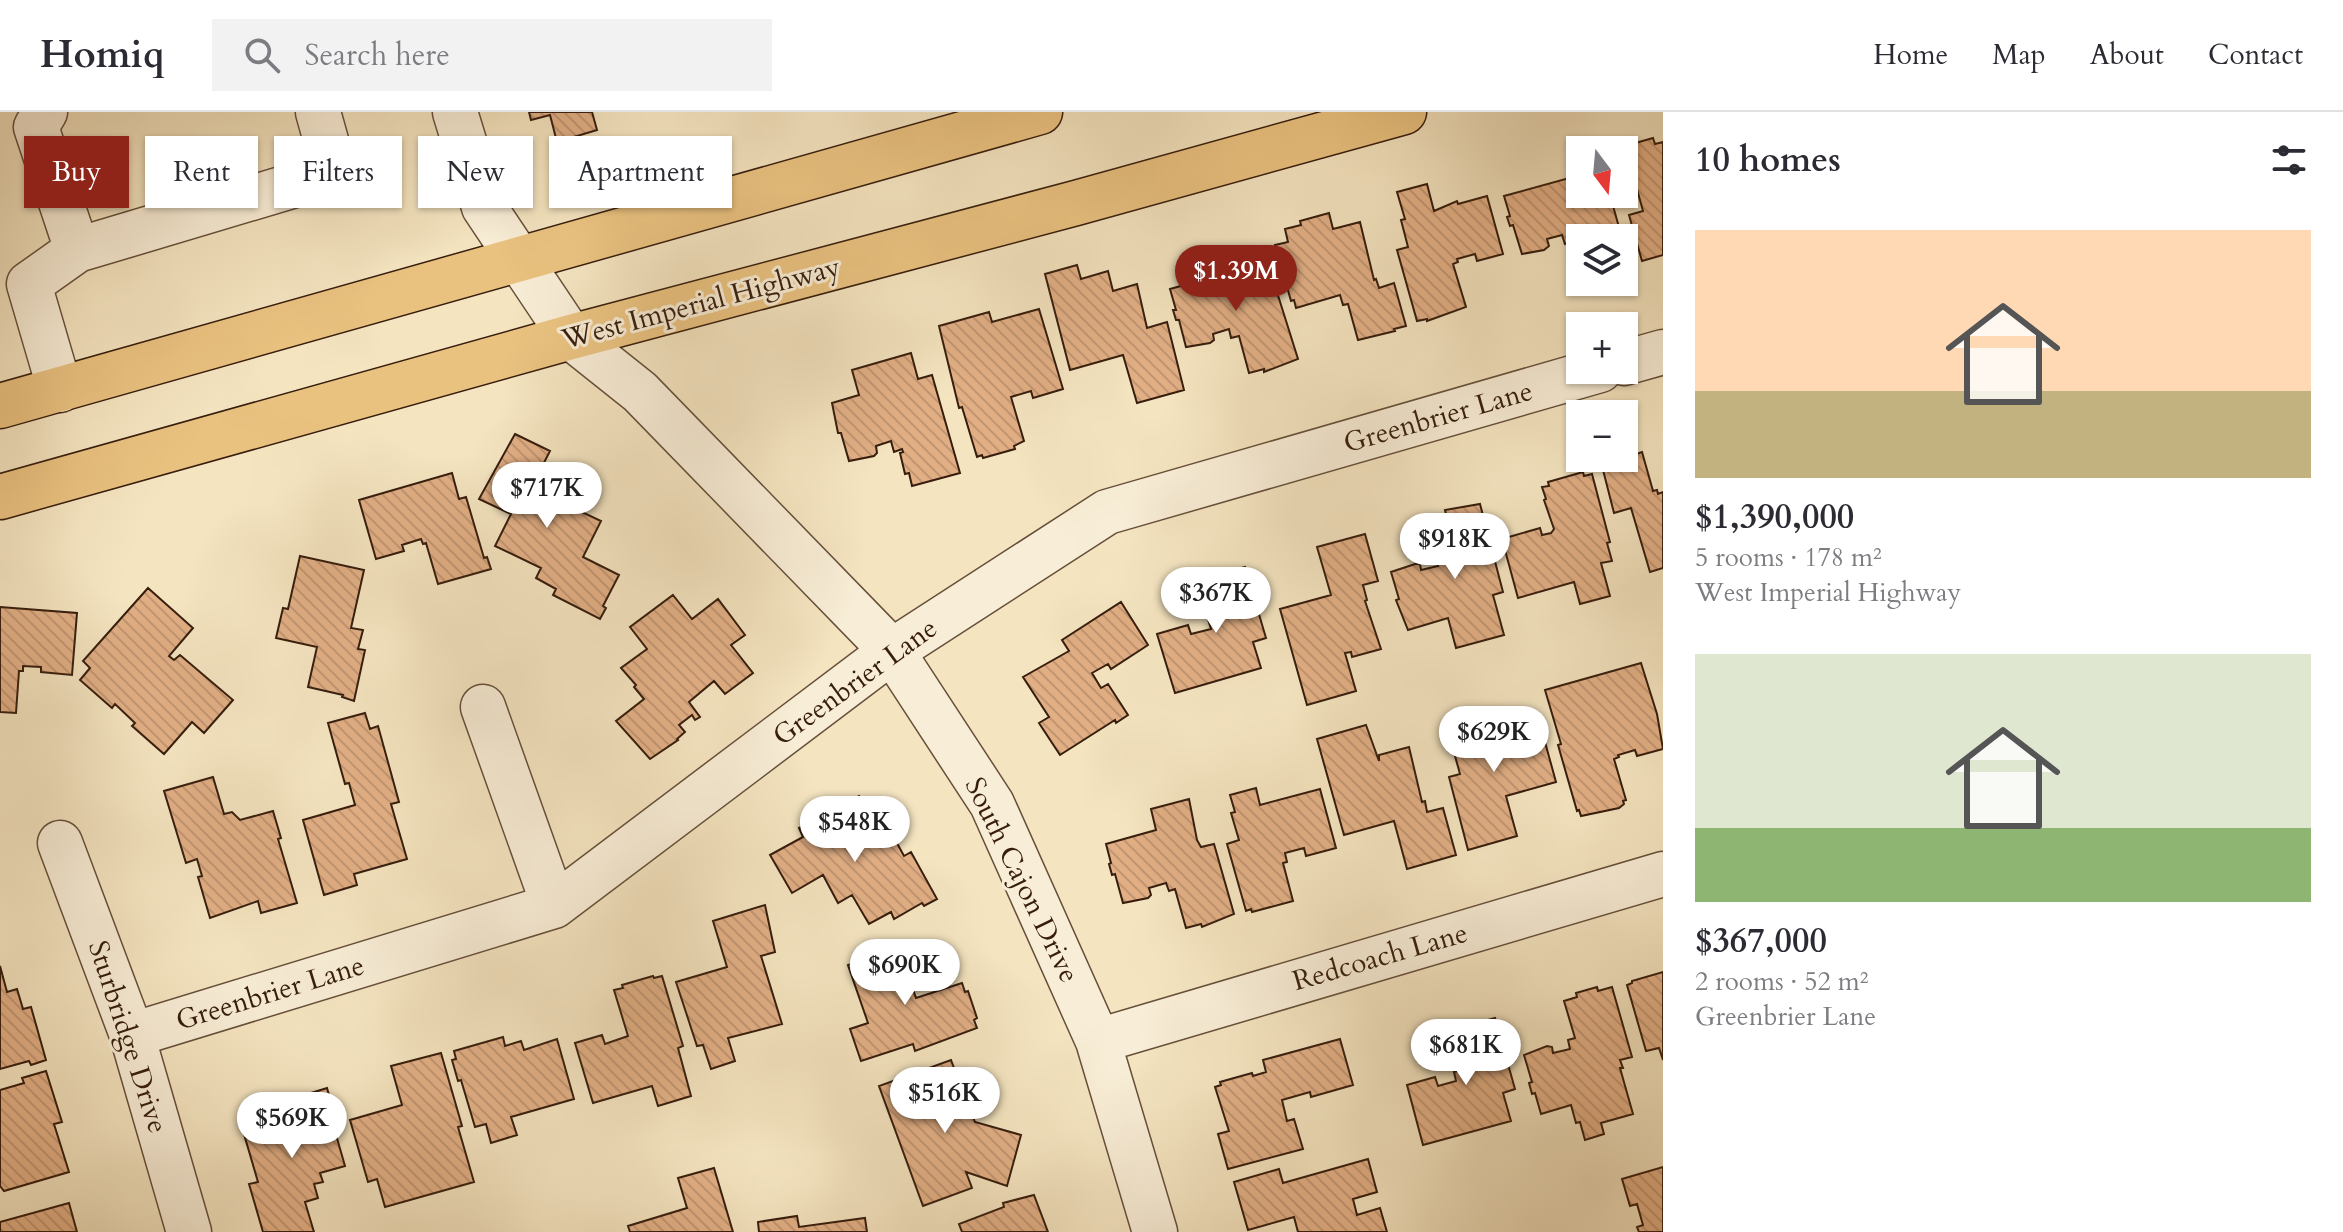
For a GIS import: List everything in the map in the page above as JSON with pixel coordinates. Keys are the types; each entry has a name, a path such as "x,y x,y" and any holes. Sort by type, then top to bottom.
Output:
{"main road":[{"path":"0,406 1040,112"},
{"name":"West Imperial Highway","path":"0,497 571,337 1404,112"}],"street":[{"path":"60,390 15,288 77,250 335,173 318,112"},
{"name":"South Cajon Drive","path":"455,112 484,207 571,337 640,392 892,651 992,804 1098,1041 1155,1232"},
{"path":"48,117 77,250"},
{"path":"1638,359 1663,352"},
{"name":"Greenbrier Lane","path":"132,1035 554,906 892,651 1107,512 1566,380"},
{"path":"483,707 554,906"},
{"name":"Sturbridge Drive","path":"60,843 132,1035 189,1232"},
{"name":"Redcoach Lane","path":"1098,1041 1663,874"}],"building":[{"path":"529,112 592,112 597,130 577,136 555,136 550,115 531,120"},
{"path":"1653,138 1655,144 1663,142 1663,255 1642,261 1638,247 1638,224 1632,224 1629,215 1643,211 1638,193 1638,142"},
{"path":"1566,179 1566,208 1614,208 1618,224 1566,224 1566,244 1562,235 1547,239 1549,246 1544,250 1522,254 1513,225 1510,226 1507,217 1510,216 1504,196"},
{"path":"1427,184 1434,211 1457,201 1458,204 1487,196 1503,254 1477,261 1475,254 1457,259 1458,262 1453,264 1466,307 1427,321 1417,321 1397,250 1408,247 1401,220 1405,219 1397,192"},
{"path":"1329,213 1333,229 1360,222 1374,280 1379,288 1394,283 1406,326 1358,340 1348,304 1343,305 1340,295 1296,308 1294,300 1291,301 1275,245 1288,242 1285,229"},
{"path":"1249,249 1264,293 1276,289 1298,359 1264,372 1264,369 1249,373 1239,336 1231,338 1229,329 1213,334 1214,340 1210,343 1186,347 1173,310 1176,310 1170,289 1217,276 1212,259"},
{"path":"1077,265 1081,279 1108,271 1113,291 1137,284 1147,328 1167,322 1184,390 1137,403 1123,355 1070,370 1045,274"},
{"path":"1039,309 1063,389 1033,398 1031,391 1011,397 1024,441 1014,446 1015,449 977,457 962,407 959,408 939,326 989,312 992,322"},
{"path":"911,353 918,379 932,375 960,473 912,486 909,473 905,474 900,453 902,449 894,452 891,441 876,446 874,456 849,461 841,433 838,433 832,403 859,395 852,370"},
{"path":"515,434 550,451 531,488 601,521 583,557 619,575 600,619 553,595 556,589 536,578 541,568 495,546 511,514 479,499"},
{"path":"1642,452 1653,491 1657,490 1658,494 1663,492 1663,568 1650,572 1631,508 1614,513 1604,472 1638,472 1638,453"},
{"path":"1583,472 1584,476 1592,474 1610,542 1607,543 1612,561 1601,563 1610,596 1580,604 1574,582 1518,598 1502,539 1540,528 1542,535 1551,533 1554,529 1542,487 1549,486 1548,482"},
{"path":"452,473 459,499 466,497 484,558 487,557 491,569 438,584 426,543 423,544 421,539 402,545 404,551 376,559 359,500"},
{"path":"1480,504 1503,592 1493,595 1504,635 1456,648 1448,618 1408,630 1396,600 1399,599 1391,572 1415,564 1420,564 1421,570 1438,566 1435,557 1442,555 1432,517 1446,514 1445,510"},
{"path":"1365,534 1378,581 1363,585 1365,601 1381,649 1352,657 1351,652 1345,653 1356,691 1307,705 1280,609 1331,595 1317,547"},
{"path":"300,556 364,570 351,628 363,630 358,649 365,650 354,701 343,695 308,687 317,647 276,638 283,608 288,609"},
{"path":"1245,567 1266,638 1253,642 1261,668 1175,693 1157,634 1188,625 1191,634 1211,629 1196,581"},
{"path":"148,588 193,628 169,656 174,660 180,655 233,700 204,733 192,722 164,754 132,726 135,723 115,704 112,708 80,680 90,668 83,661"},
{"path":"673,595 692,619 718,599 745,635 731,645 753,673 725,694 714,681 689,702 700,717 695,720 692,715 679,725 685,732 650,759 616,721 644,699 621,668 647,649 630,627"},
{"path":"1121,602 1148,645 1111,669 1108,664 1092,673 1101,688 1108,684 1128,715 1060,755 1039,723 1049,717 1023,677 1069,651 1062,640"},
{"path":"0,607 77,613 72,675 41,672 41,667 23,666 23,671 19,671 16,713 0,712"},
{"path":"1641,663 1657,714 1663,749 1637,756 1635,750 1618,755 1614,759 1626,800 1624,804 1619,808 1581,816 1558,745 1561,744 1545,690"},
{"path":"1491,708 1499,735 1540,724 1556,782 1506,796 1517,836 1468,850 1449,777 1460,774 1445,720"},
{"path":"365,713 370,729 378,726 399,802 391,804 407,859 354,874 357,885 324,895 303,820 355,805 349,783 345,784 328,723"},
{"path":"1366,725 1379,761 1379,755 1409,747 1422,802 1425,801 1427,812 1443,808 1456,855 1407,869 1394,821 1344,835 1317,739"},
{"path":"213,777 224,814 232,812 240,820 273,811 297,903 261,913 258,901 210,918 198,877 202,876 197,859 186,863 164,791"},
{"path":"1256,788 1260,805 1320,789 1336,848 1306,856 1304,848 1285,853 1287,862 1283,863 1293,901 1252,912 1251,909 1246,911 1227,844 1239,840 1231,813 1235,812 1230,795"},
{"path":"859,796 882,840 892,834 904,856 911,852 937,899 924,906 922,903 894,919 891,912 869,924 852,895 838,903 823,875 792,893 770,855 803,837 799,828"},
{"path":"1189,799 1197,840 1201,847 1214,844 1234,914 1202,927 1201,924 1186,928 1175,889 1169,891 1166,883 1149,888 1151,895 1148,898 1123,903 1115,874 1112,875 1106,844 1156,830 1151,809"},
{"path":"765,905 775,952 761,956 782,1024 728,1038 735,1061 711,1069 703,1045 697,1046 676,982 727,967 713,921"},
{"path":"906,945 915,973 908,976 916,998 962,983 977,1018 974,1020 977,1028 915,1051 913,1044 861,1061 850,1029 868,1023 848,965"},
{"path":"0,966 7,992 17,989 23,1009 31,1007 46,1060 0,1069"},
{"path":"1663,972 1663,1060 1659,1048 1646,1051 1627,985"},
{"path":"653,976 662,976 683,1046 678,1048 691,1096 658,1106 652,1086 593,1103 575,1043 602,1035 605,1044 628,1036 614,990"},
{"path":"1597,987 1598,991 1612,987 1632,1057 1620,1060 1623,1068 1620,1068 1633,1114 1601,1123 1604,1134 1585,1140 1571,1105 1541,1114 1535,1093 1532,1094 1529,1083 1532,1082 1524,1055 1547,1046 1552,1047 1553,1053 1570,1049 1568,1040 1575,1038 1564,1001 1577,997 1576,993"},
{"path":"1495,1018 1515,1089 1503,1093 1511,1121 1423,1145 1407,1085 1435,1077 1438,1086 1456,1081 1454,1072 1458,1071 1447,1031"},
{"path":"503,1037 505,1046 521,1041 524,1050 557,1039 574,1099 511,1117 517,1135 491,1143 486,1124 475,1127 452,1060 456,1059 454,1051"},
{"path":"1340,1039 1353,1085 1311,1097 1310,1092 1282,1100 1287,1121 1294,1119 1303,1149 1228,1169 1218,1134 1229,1131 1215,1087 1221,1085 1220,1082 1266,1072 1263,1060"},
{"path":"441,1053 474,1182 385,1207 377,1179 368,1182 350,1120 402,1105 391,1066"},
{"path":"951,1060 975,1122 1021,1135 1007,1186 966,1172 972,1188 923,1206 879,1086"},
{"path":"46,1071 62,1122 54,1124 69,1172 4,1191 0,1186 0,1090 24,1083 22,1078"},
{"path":"327,1088 332,1106 328,1107 345,1166 320,1173 323,1182 314,1184 318,1198 305,1202 314,1232 263,1232 249,1184 258,1182 241,1124 272,1115 269,1106"},
{"path":"1368,1159 1377,1192 1353,1199 1357,1215 1380,1208 1387,1232 1298,1232 1294,1217 1248,1230 1234,1182 1279,1169 1283,1183"},
{"path":"1663,1167 1663,1232 1639,1232 1637,1227 1643,1225 1637,1204 1630,1206 1622,1179"},
{"path":"714,1168 733,1232 630,1232 628,1226 687,1208 678,1178"},
{"path":"1034,1195 1048,1232 962,1232 959,1224 1004,1207 1003,1203"},
{"path":"69,1203 77,1232 0,1232 0,1222"},
{"path":"797,1216 799,1227 865,1218 867,1232 759,1232 758,1222"}]}
